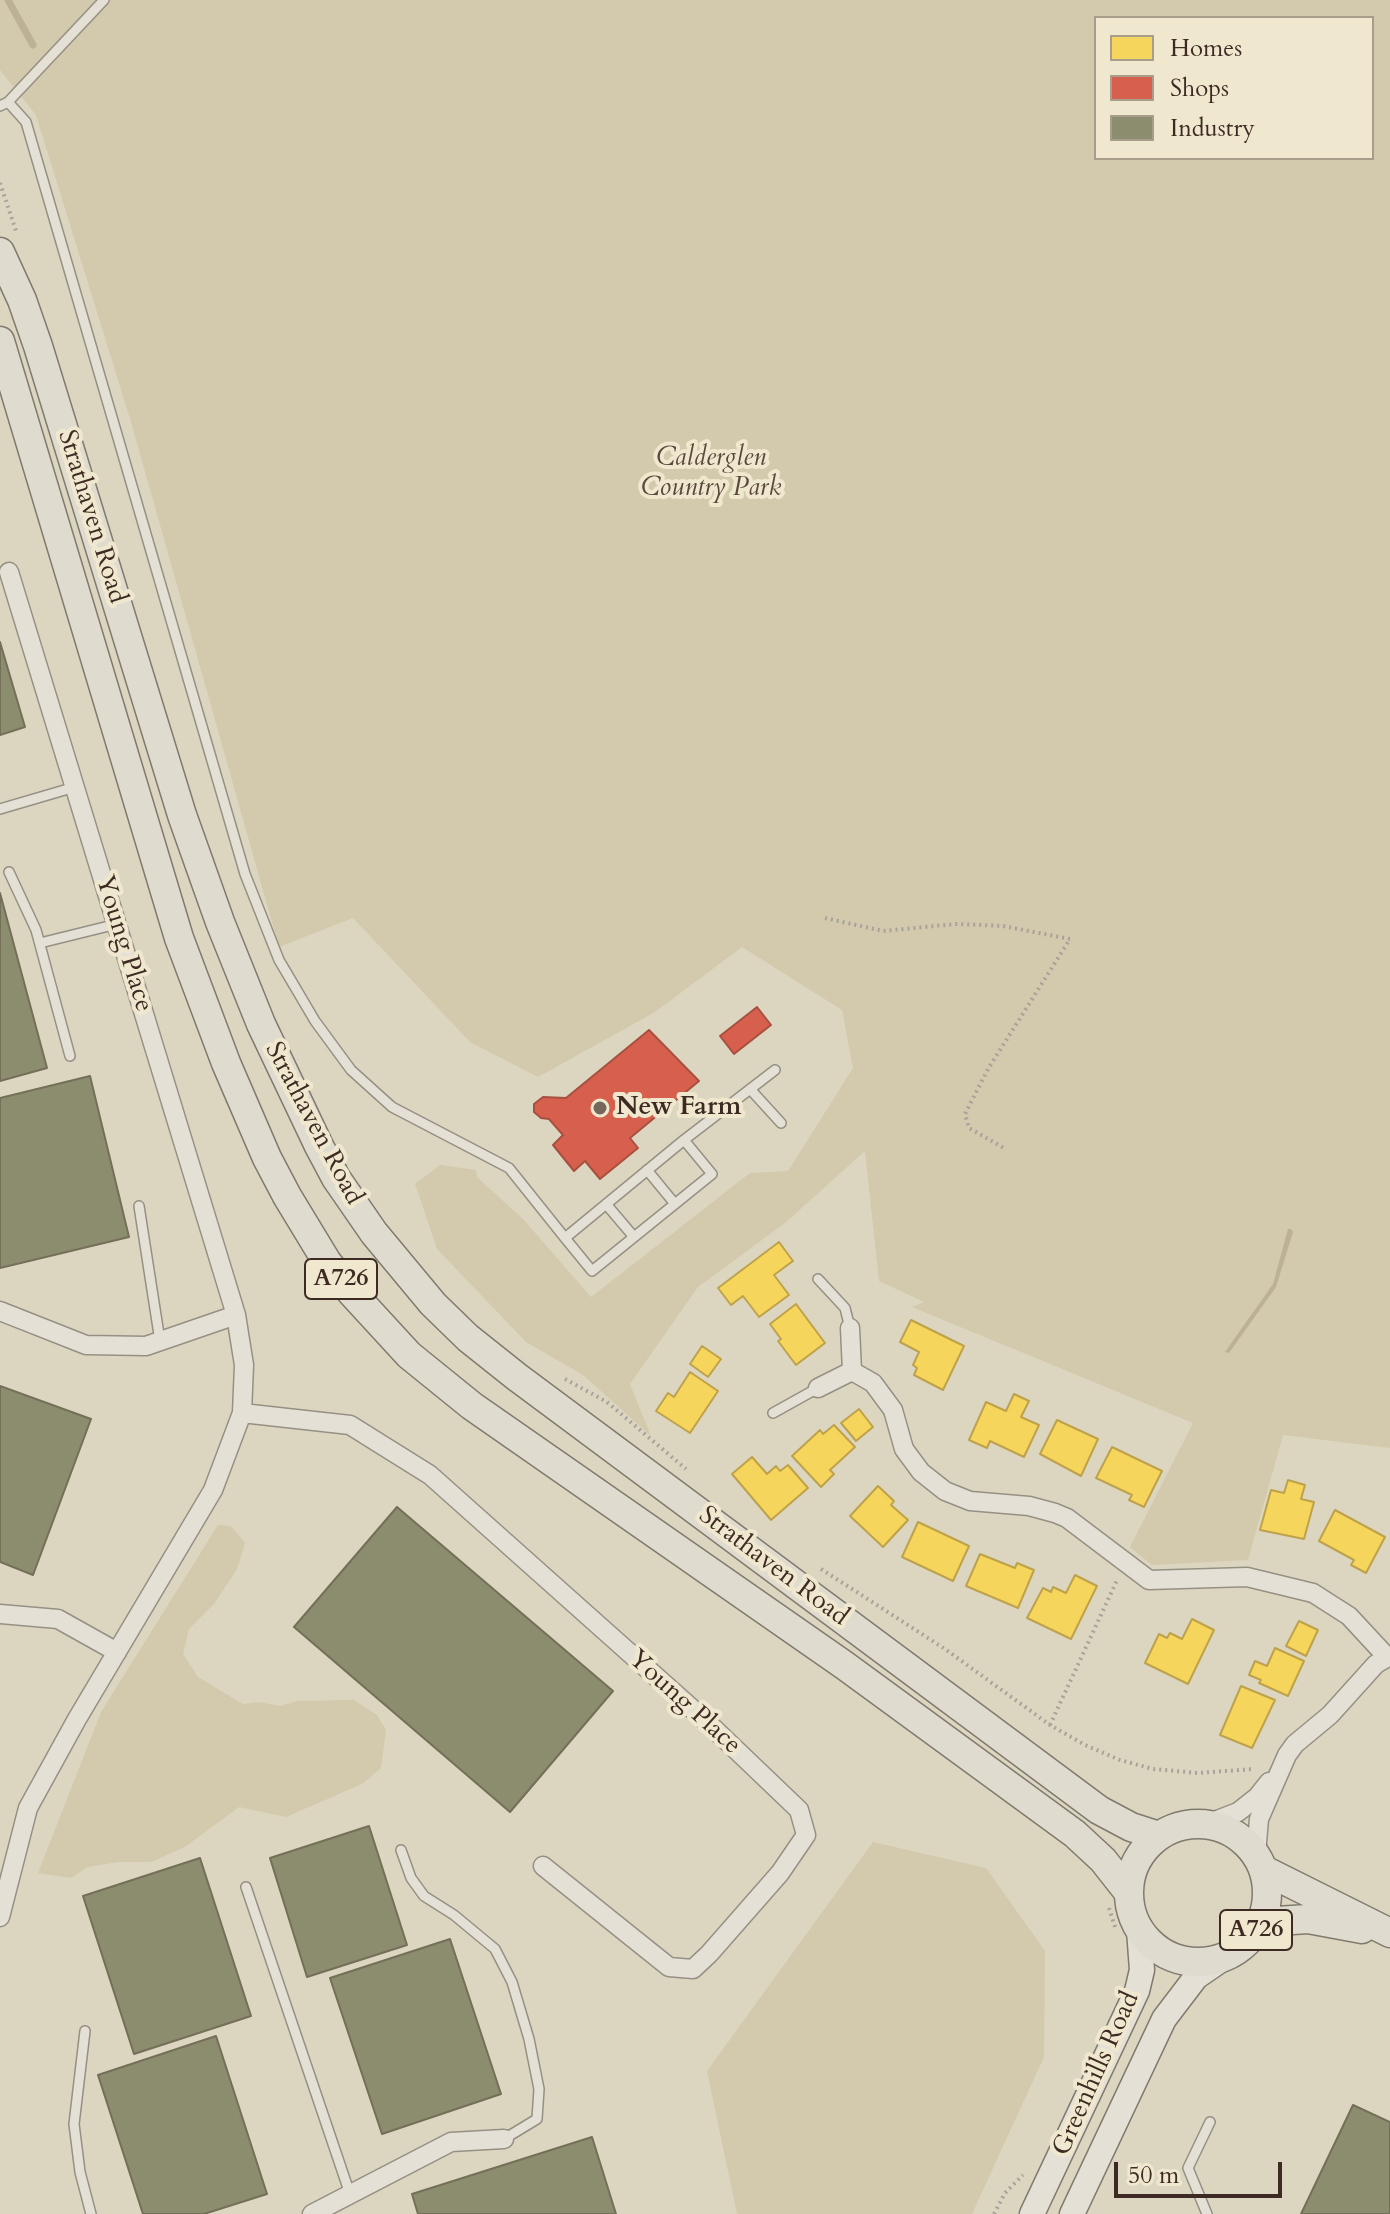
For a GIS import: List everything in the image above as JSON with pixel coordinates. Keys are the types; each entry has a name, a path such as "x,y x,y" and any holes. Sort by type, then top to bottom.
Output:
{"main road":[{"name":"Strathaven Road","path":"0,252 22,300 38,346 182,815 220,922 261,1024 309,1126 336,1178 374,1233 433,1304 468,1338 517,1377 1099,1810 1131,1827 1159,1836"},
{"name":"Strathaven Road","path":"0,341 179,938 226,1063 267,1158 327,1262 409,1355 472,1406 844,1665 1075,1834 1103,1860 1118,1898"},
{"path":"1118,1898 1140,1855 1159,1836 1182,1825 1207,1824"},
{"name":"A726","path":"1207,1824 1234,1834 1260,1862 1390,1935"},
{"name":"A726","path":"1118,1898 1131,1912 1129,1932 1179,1959 1204,1962 1228,1955 1253,1936 1261,1922 1267,1896 1260,1862"},
{"name":"A726","path":"1261,1922 1308,1919 1390,1935"}],"street":[{"name":"Young Place","path":"0,1917 28,1808 213,1490 242,1413 244,1365 236,1315 9,572"},
{"path":"0,1311 86,1345 146,1346 236,1315"},
{"path":"850,1328 852,1371"},
{"path":"818,1388 852,1371"},
{"path":"852,1371 873,1383 885,1396 893,1410 904,1449 921,1472 945,1491 970,1501 1029,1506 1067,1518 1149,1580 1247,1577 1313,1593 1349,1616 1389,1657 1376,1664 1330,1715 1295,1744 1259,1819 1260,1862"},
{"name":"Young Place","path":"242,1413 350,1425 430,1475 707,1722 799,1810 806,1835 780,1873 693,1969 669,1967 543,1866"},
{"path":"0,1614 58,1619 117,1652"},
{"path":"1207,1824 1238,1812 1257,1797 1281,1768"},
{"name":"Greenhills Road","path":"1032,2214 1137,1991 1142,1970 1129,1932"},
{"name":"Greenhills Road","path":"1072,2214 1164,2019 1196,1977 1228,1955"},
{"path":"312,2214 451,2142 504,2139"}],"lane":[{"path":"104,0 4,104 26,122 233,834 259,914 279,960 315,1021 351,1070 370,1089 392,1107 423,1125 509,1168 592,1271 712,1174 684,1140"},
{"path":"0,809 75,787"},
{"path":"9,872 36,930 70,1056"},
{"path":"40,943 117,924"},
{"path":"565,1238 775,1070"},
{"path":"750,1089 781,1123"},
{"path":"647,1170 675,1204"},
{"path":"606,1204 634,1237"},
{"path":"139,1206 160,1341"},
{"path":"818,1279 845,1308 850,1328"},
{"path":"773,1413 818,1388"},
{"path":"401,1850 411,1878 424,1896 454,1915 495,1949 512,1982 529,2039 539,2089 537,2119 504,2139"},
{"path":"246,1887 350,2194"},
{"path":"85,2031 74,2124 80,2172 91,2214"},
{"path":"1207,2214 1188,2168 1210,2122"}],"path":[{"path":"825,918 883,931 956,924 1003,926 1070,939 988,1069 965,1114 969,1128 1004,1148"},
{"path":"552,1372 607,1402 694,1476"},
{"path":"1050,1725 1125,1564"},
{"path":"813,1565 945,1649 1050,1725 1097,1750 1153,1769 1198,1773 1281,1768"},
{"path":"1118,1898 1129,1932"},
{"path":"994,2214 1005,2193 1031,2168"}],"green space":[{"name":"Calderglen Country Park","path":"0,0 1390,0 1390,1448 1283,1435 1248,1560 1152,1565 1130,1547 1193,1423 912,1307 924,1302 879,1281 865,1151 785,1223 698,1287 630,1384 651,1436 583,1375 526,1342 437,1249 415,1184 440,1165 476,1170 477,1177 524,1220 591,1297 750,1173 788,1171 853,1068 842,1010 742,947 655,1012 538,1077 470,1042 353,918 279,947 131,422 36,115 0,70"},
{"path":"218,1525 231,1526 245,1543 237,1569 214,1604 189,1629 183,1654 198,1677 243,1704 259,1702 280,1706 297,1701 354,1700 377,1715 386,1730 381,1768 362,1784 286,1817 239,1807 185,1847 151,1862 118,1862 88,1867 71,1878 38,1873 101,1712"},
{"path":"873,1842 986,1868 1045,1951 1044,2057 972,2214 737,2214 707,2071"}],"shaded area":[{"path":"1288,1229 1293,1232 1276,1287 1229,1353 1225,1352 1273,1284"}],"building: Homes":[{"path":"779,1242 793,1261 774,1275 789,1295 759,1317 743,1296 731,1305 718,1288"},
{"path":"796,1304 825,1343 796,1365 770,1324"},
{"path":"911,1320 964,1346 943,1390 914,1375 917,1368 913,1365 919,1352 900,1342"},
{"path":"702,1346 721,1359 708,1377 690,1364"},
{"path":"690,1372 718,1391 690,1433 656,1411 668,1393 674,1397"},
{"path":"1014,1394 1029,1401 1021,1417 1039,1425 1024,1457 990,1441 987,1448 969,1440 986,1402 1006,1411"},
{"path":"859,1409 873,1427 856,1441 841,1423"},
{"path":"1057,1420 1098,1439 1081,1476 1040,1454"},
{"path":"834,1425 855,1447 830,1470 834,1474 821,1487 792,1456 820,1430 823,1434"},
{"path":"1112,1447 1162,1471 1144,1507 1129,1500 1132,1495 1096,1478"},
{"path":"752,1457 767,1474 776,1466 780,1471 788,1465 808,1488 771,1520 732,1474"},
{"path":"1288,1480 1305,1485 1301,1499 1314,1502 1304,1539 1260,1530 1271,1490 1284,1493"},
{"path":"878,1486 894,1501 891,1505 908,1520 883,1547 850,1516"},
{"path":"1335,1510 1385,1537 1366,1573 1351,1565 1354,1560 1319,1541"},
{"path":"918,1522 969,1546 953,1581 902,1557"},
{"path":"980,1554 1015,1568 1017,1563 1034,1570 1018,1608 966,1586"},
{"path":"1075,1575 1097,1586 1071,1639 1027,1618 1043,1588 1051,1592 1053,1587 1066,1593"},
{"path":"1192,1619 1214,1630 1188,1684 1145,1663 1159,1634 1167,1638 1170,1633 1182,1639"},
{"path":"1299,1621 1318,1630 1306,1656 1286,1646"},
{"path":"1275,1648 1304,1661 1288,1696 1249,1675 1255,1661 1267,1666"},
{"path":"1241,1686 1275,1700 1252,1748 1220,1735"}],"building: Shops":[{"path":"757,1007 771,1025 734,1054 720,1036"},
{"name":"New Farm","path":"649,1030 699,1081 630,1138 638,1148 600,1179 585,1161 574,1171 553,1145 563,1135 549,1119 541,1118 534,1112 534,1104 543,1097 566,1098"}],"building: Industry":[{"path":"0,642 25,727 0,735"},
{"path":"0,893 47,1068 0,1081"},
{"path":"90,1076 129,1237 0,1268 0,1098"},
{"path":"0,1386 91,1419 33,1575 0,1562"},
{"path":"397,1507 613,1691 510,1812 294,1627"},
{"path":"369,1826 407,1945 307,1977 270,1858"},
{"path":"200,1858 251,2016 134,2054 83,1896"},
{"path":"450,1939 501,2094 382,2134 330,1978"},
{"path":"216,2036 267,2194 204,2214 143,2214 98,2075"},
{"path":"1353,2105 1390,2122 1390,2214 1301,2214"},
{"path":"592,2137 616,2214 418,2214 412,2194"}],"waterway":[{"path":"8,0 33,45"}],"place":[{"name":"New Farm","path":"600,1108"}]}
